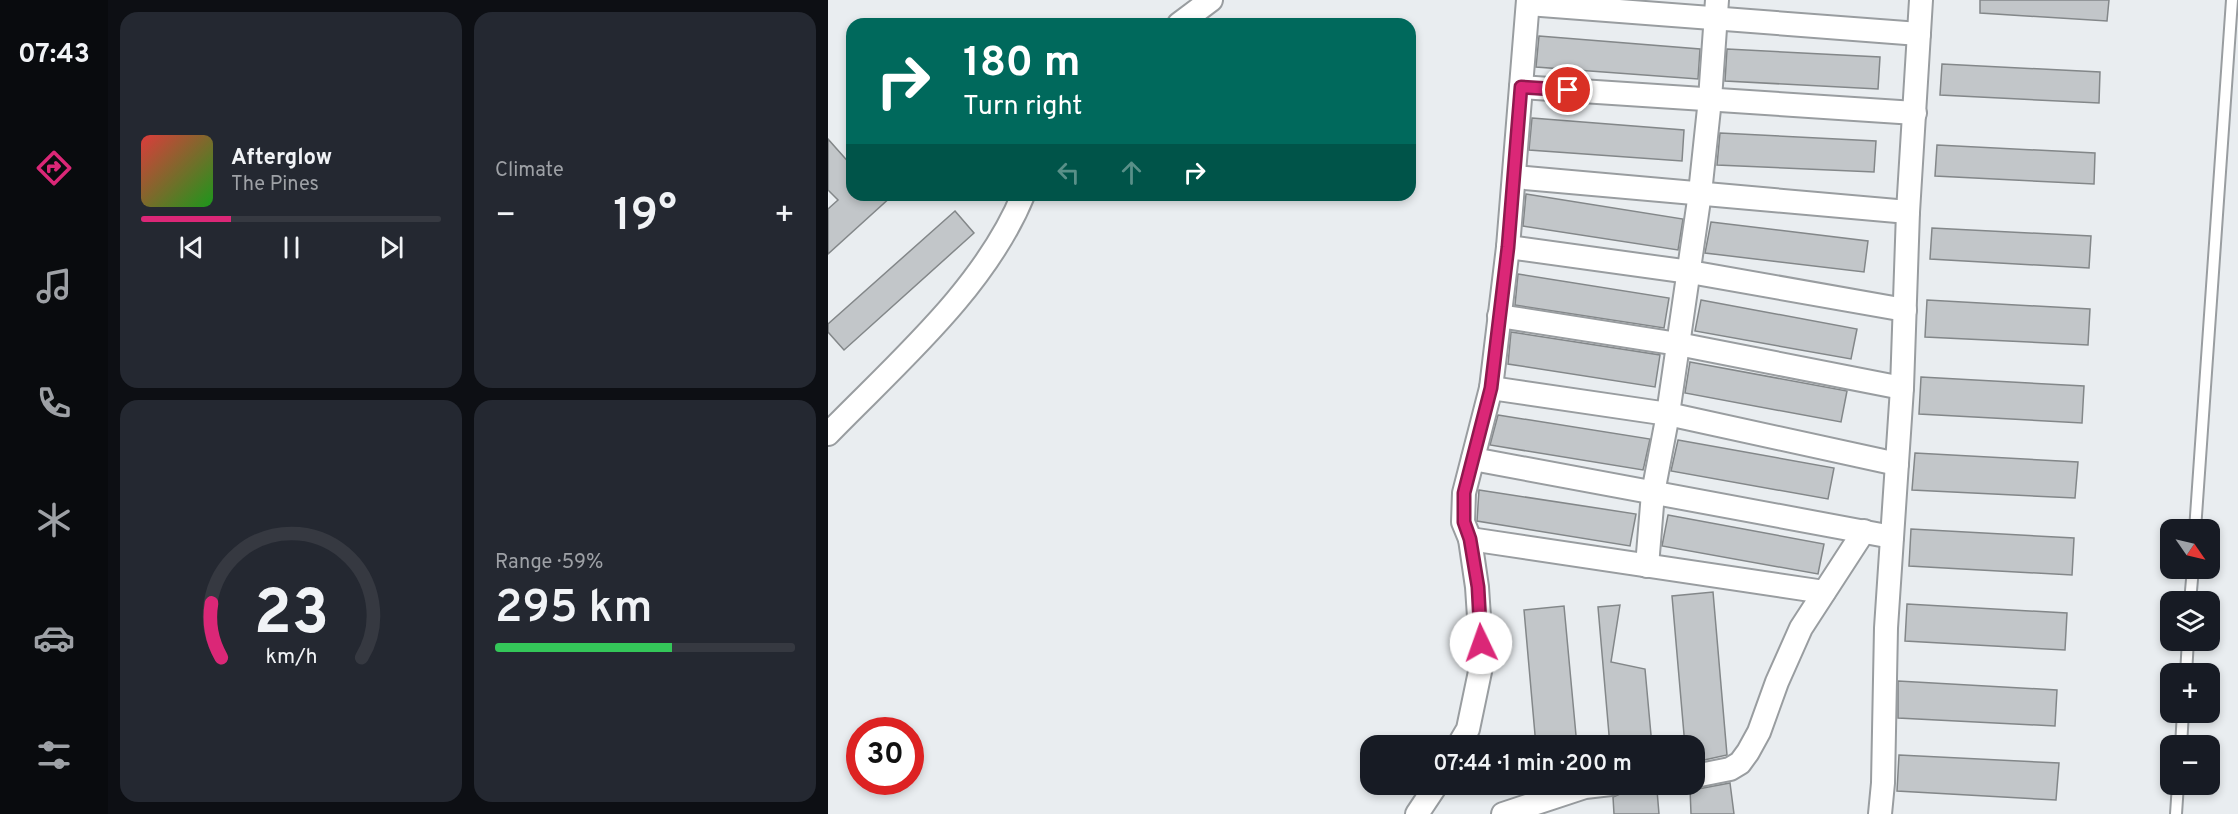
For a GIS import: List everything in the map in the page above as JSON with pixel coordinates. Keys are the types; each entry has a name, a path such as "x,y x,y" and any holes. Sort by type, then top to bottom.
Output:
{"street":[{"path":"1187,18 1211,0"},
{"path":"1880,814 1883,783 1886,628 1902,388 1908,212 1922,0"},
{"path":"1464,735 1468,729 1482,662 1478,587 1470,539 1464,522 1464,493 1491,388 1508,247 1528,2 1716,9 1919,34"},
{"path":"1647,566 1653,493 1668,414 1700,193 1710,99 1716,9"},
{"path":"1521,87 1915,113"},
{"path":"1514,177 1908,212"},
{"path":"828,434 955,303 990,258 1020,201"},
{"path":"1508,247 1690,272 1905,310"},
{"path":"1499,316 1678,344 1902,388"},
{"path":"1491,388 1668,414 1897,464"},
{"path":"1473,459 1892,537"},
{"path":"1705,774 1730,769 1740,763 1748,752 1759,732 1777,682 1801,628 1864,531"},
{"path":"1470,539 1824,592"},
{"path":"1417,814 1430,795"},
{"path":"1503,814 1561,795"}],"lane":[{"path":"2196,519 2232,0"},
{"path":"2176,814 2177,795"}],"building":[{"path":"1980,0 2109,0 2107,21 1980,13"},
{"path":"1539,36 1700,49 1698,79 1536,67"},
{"path":"1727,49 1880,57 1878,89 1725,81"},
{"path":"1942,64 2100,72 2099,103 1940,95"},
{"path":"1532,118 1684,130 1682,161 1529,150"},
{"path":"1720,133 1876,141 1874,172 1717,165"},
{"path":"828,139 846,159 846,201 886,201 828,254 828,209 838,200 828,190"},
{"path":"1937,145 2095,153 2094,184 1935,176"},
{"path":"1526,194 1683,219 1678,250 1523,226"},
{"path":"955,211 974,233 844,350 828,332 828,324"},
{"path":"1711,222 1868,241 1864,272 1705,253"},
{"path":"1932,228 2091,236 2089,268 1930,259"},
{"path":"1518,274 1669,298 1664,328 1515,305"},
{"path":"1701,300 1857,329 1851,359 1695,331"},
{"path":"1927,300 2090,309 2088,345 1925,337"},
{"path":"1511,332 1660,355 1655,387 1508,364"},
{"path":"1690,362 1847,391 1841,422 1685,393"},
{"path":"1921,377 2084,386 2082,423 1919,414"},
{"path":"1498,415 1650,439 1643,470 1490,445"},
{"path":"1678,440 1834,468 1828,499 1671,471"},
{"path":"1915,453 2078,462 2075,498 1912,490"},
{"path":"1479,490 1636,514 1630,546 1477,521"},
{"path":"1668,515 1824,544 1818,574 1662,546"},
{"path":"1911,529 2074,538 2072,575 1909,566"},
{"path":"1713,592 1727,755 1705,760 1705,735 1684,735 1672,596"},
{"path":"1907,604 2067,613 2065,650 1905,641"},
{"path":"1620,605 1611,662 1645,669 1651,735 1609,735 1598,607"},
{"path":"1564,606 1576,735 1535,735 1524,610"},
{"path":"1898,681 2057,690 2055,726 1898,718"},
{"path":"1899,755 2059,763 2056,800 1897,791"},
{"path":"1730,783 1734,814 1691,814 1690,795 1705,795 1705,788"},
{"path":"1657,795 1659,814 1614,814 1613,797"}],"route":[{"path":"1481,643 1478,587 1470,539 1464,522 1464,493 1491,388 1508,247 1521,87 1568,90"}]}
